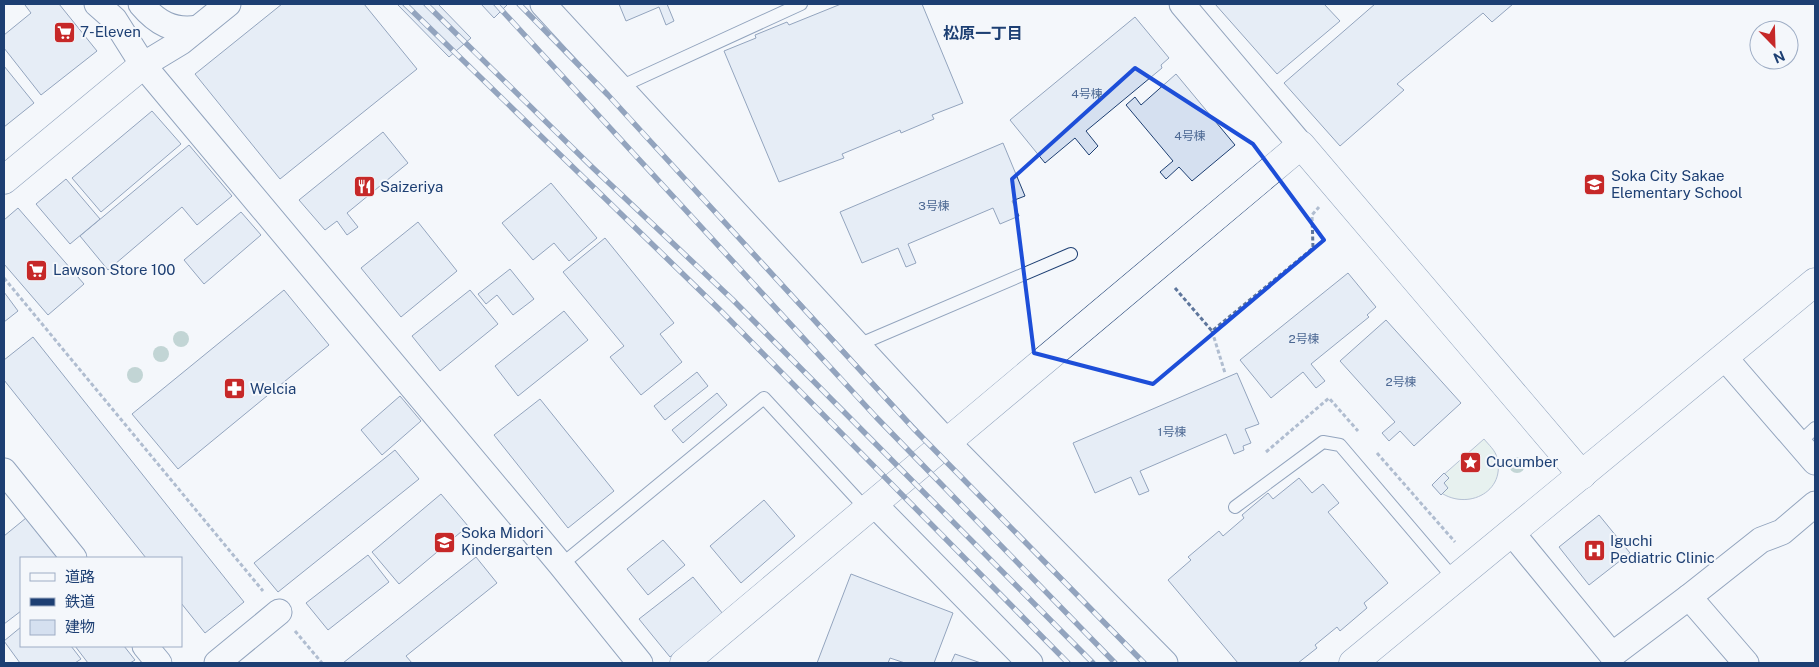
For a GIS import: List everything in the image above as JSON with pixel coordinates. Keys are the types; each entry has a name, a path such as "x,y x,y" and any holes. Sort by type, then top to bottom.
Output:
{"street":[{"path":"97,4 114,19 143,65 561,564 640,663"},
{"path":"4,180 143,65 181,42 228,4"},
{"path":"543,4 948,442 1165,663"},
{"path":"1182,4 1582,475"},
{"path":"143,65 149,45 147,10"},
{"path":"147,10 167,26 184,30 198,28"},
{"path":"684,663 866,502 948,442 1301,145"},
{"path":"1353,663 1815,282"},
{"path":"1725,358 1807,435 1815,462"},
{"path":"4,471 73,557"},
{"path":"866,502 1030,663"},
{"path":"1512,533 1607,659 1761,540 1782,532 1815,504"},
{"path":"1689,597 1746,663"},
{"path":"217,663 279,612"},
{"path":"146,647 159,663"}],"lane":[{"path":"620,87 802,4"},
{"path":"858,345 1071,254"},
{"path":"561,564 764,398 866,502"},
{"path":"1235,507 1323,442 1340,445 1455,580"}],"path":[{"path":"1212,331 1313,248 1312,215 1322,205"},
{"path":"4,278 322,663"},
{"path":"1170,282 1212,331 1225,373"}],"highlighted area":[{"path":"1135,68 1253,144 1324,240 1153,384 1034,353 1012,179"}],"shaded area":[{"path":"1484,439 1494,450 1498,471 1495,482 1488,491 1478,497 1455,499 1443,494 1432,485"}],"building":[{"path":"59,4 97,51 41,95 4,48 4,35 31,13 25,5"},
{"path":"282,4 364,4 417,69 280,179 195,74"},
{"path":"397,4 438,4 471,38 449,57"},
{"path":"481,4 508,4 494,18"},
{"path":"619,4 667,4 674,21 666,25 659,7 626,21"},
{"path":"841,4 922,4 963,103 932,115 934,119 901,133 900,130 842,154 844,158 779,182 724,51 756,38 755,35 787,22 789,25"},
{"path":"1215,4 1324,4 1340,21 1277,74"},
{"path":"1375,4 1513,4 1492,22 1483,13 1397,84 1404,90 1340,146 1284,83"},
{"path":"1135,17 1169,58 1161,65 1162,68 1086,131 1098,146 1089,155 1075,138 1045,163 1010,120"},
{"path":"4,66 34,103 4,127"},
{"path":"1176,74 1235,145 1192,181 1179,167 1166,179 1160,172 1173,161 1126,105 1135,97 1141,105"},
{"path":"152,111 181,144 101,212 72,178"},
{"path":"383,132 408,163 347,213 358,227 347,235 337,221 325,230 299,200"},
{"path":"1003,143 1025,196 1012,201 1019,216 1000,224 993,208 908,244 916,263 906,267 898,248 862,263 840,212"},
{"path":"189,145 232,196 197,225 182,207 108,270 80,236"},
{"path":"66,179 100,219 70,244 36,204"},
{"path":"551,183 597,238 569,261 554,243 533,260 502,223"},
{"path":"18,208 84,284 48,315 4,264 4,220"},
{"path":"241,212 261,235 204,284 184,260"},
{"path":"418,222 457,271 401,317 361,268"},
{"path":"605,238 674,323 660,334 682,362 641,395 610,357 624,346 563,272"},
{"path":"510,269 534,299 513,315 497,295 486,304 478,294"},
{"path":"1348,273 1376,307 1367,315 1369,317 1311,364 1325,381 1316,388 1303,372 1271,398 1240,360"},
{"path":"284,290 329,345 178,469 132,414"},
{"path":"470,290 498,324 440,371 412,336"},
{"path":"4,292 18,311 4,322"},
{"path":"564,311 588,340 518,396 495,366"},
{"path":"1386,320 1461,403 1414,446 1400,431 1389,441 1382,433 1395,422 1340,361"},
{"path":"33,337 244,602 205,633 182,604 182,557 145,557 4,380 4,360"},
{"path":"697,372 708,386 665,420 654,406"},
{"path":"1237,373 1259,424 1245,429 1251,443 1243,446 1244,450 1234,454 1226,434 1140,471 1149,491 1139,495 1131,477 1095,493 1073,443"},
{"path":"717,393 727,405 683,443 672,430"},
{"path":"400,396 421,421 382,455 361,430"},
{"path":"540,399 614,491 568,528 494,435"},
{"path":"395,450 419,479 278,592 254,563"},
{"path":"1444,473 1449,478 1444,483 1448,488 1441,495 1432,485"},
{"path":"1299,478 1312,493 1323,484 1339,503 1328,512 1388,583 1364,603 1367,608 1340,631 1337,627 1315,645 1317,648 1298,663 1238,663 1168,580 1191,560 1188,557 1219,531 1223,536 1244,518 1242,515 1268,493 1273,499"},
{"path":"441,494 468,526 399,584 372,552"},
{"path":"764,500 795,536 741,583 710,546"},
{"name":"Iguchi Pediatric Clinic","path":"1599,515 1630,553 1589,585 1559,547"},
{"path":"26,518 57,557 20,557 20,612 4,624 4,536"},
{"path":"663,540 685,565 648,595 627,569"},
{"path":"368,555 389,582 328,630 306,603"},
{"path":"476,557 497,583 406,656 412,663 343,663"},
{"path":"851,574 953,613 934,663 905,663 890,658 888,663 817,663"},
{"path":"693,577 723,614 670,657 639,619"},
{"path":"20,628 20,647 72,647 81,659 75,663 20,663 4,641"},
{"path":"76,647 125,647 135,660 130,663 88,663"},
{"path":"955,654 981,663 951,663"}],"railway":[{"path":"405,4 721,311 1068,663"},
{"path":"426,4 592,167 732,299 1093,663"},
{"path":"496,4 876,417 1115,663"},
{"path":"519,4 608,95 913,428 1144,663"}],"place":[{"name":"7-Eleven","path":"64,32"},
{"name":"Soka City Sakae Elementary School","path":"1595,185"},
{"name":"Saizeriya","path":"364,187"},
{"name":"Lawson Store 100","path":"37,270"},
{"name":"Welcia","path":"234,389"},
{"name":"Cucumber","path":"1470,462"},
{"name":"Soka Midori Kindergarten","path":"445,542"},
{"name":"Iguchi Pediatric Clinic","path":"1594,550"}],"district":[{"name":"松原一丁目","path":"983,33"}]}
